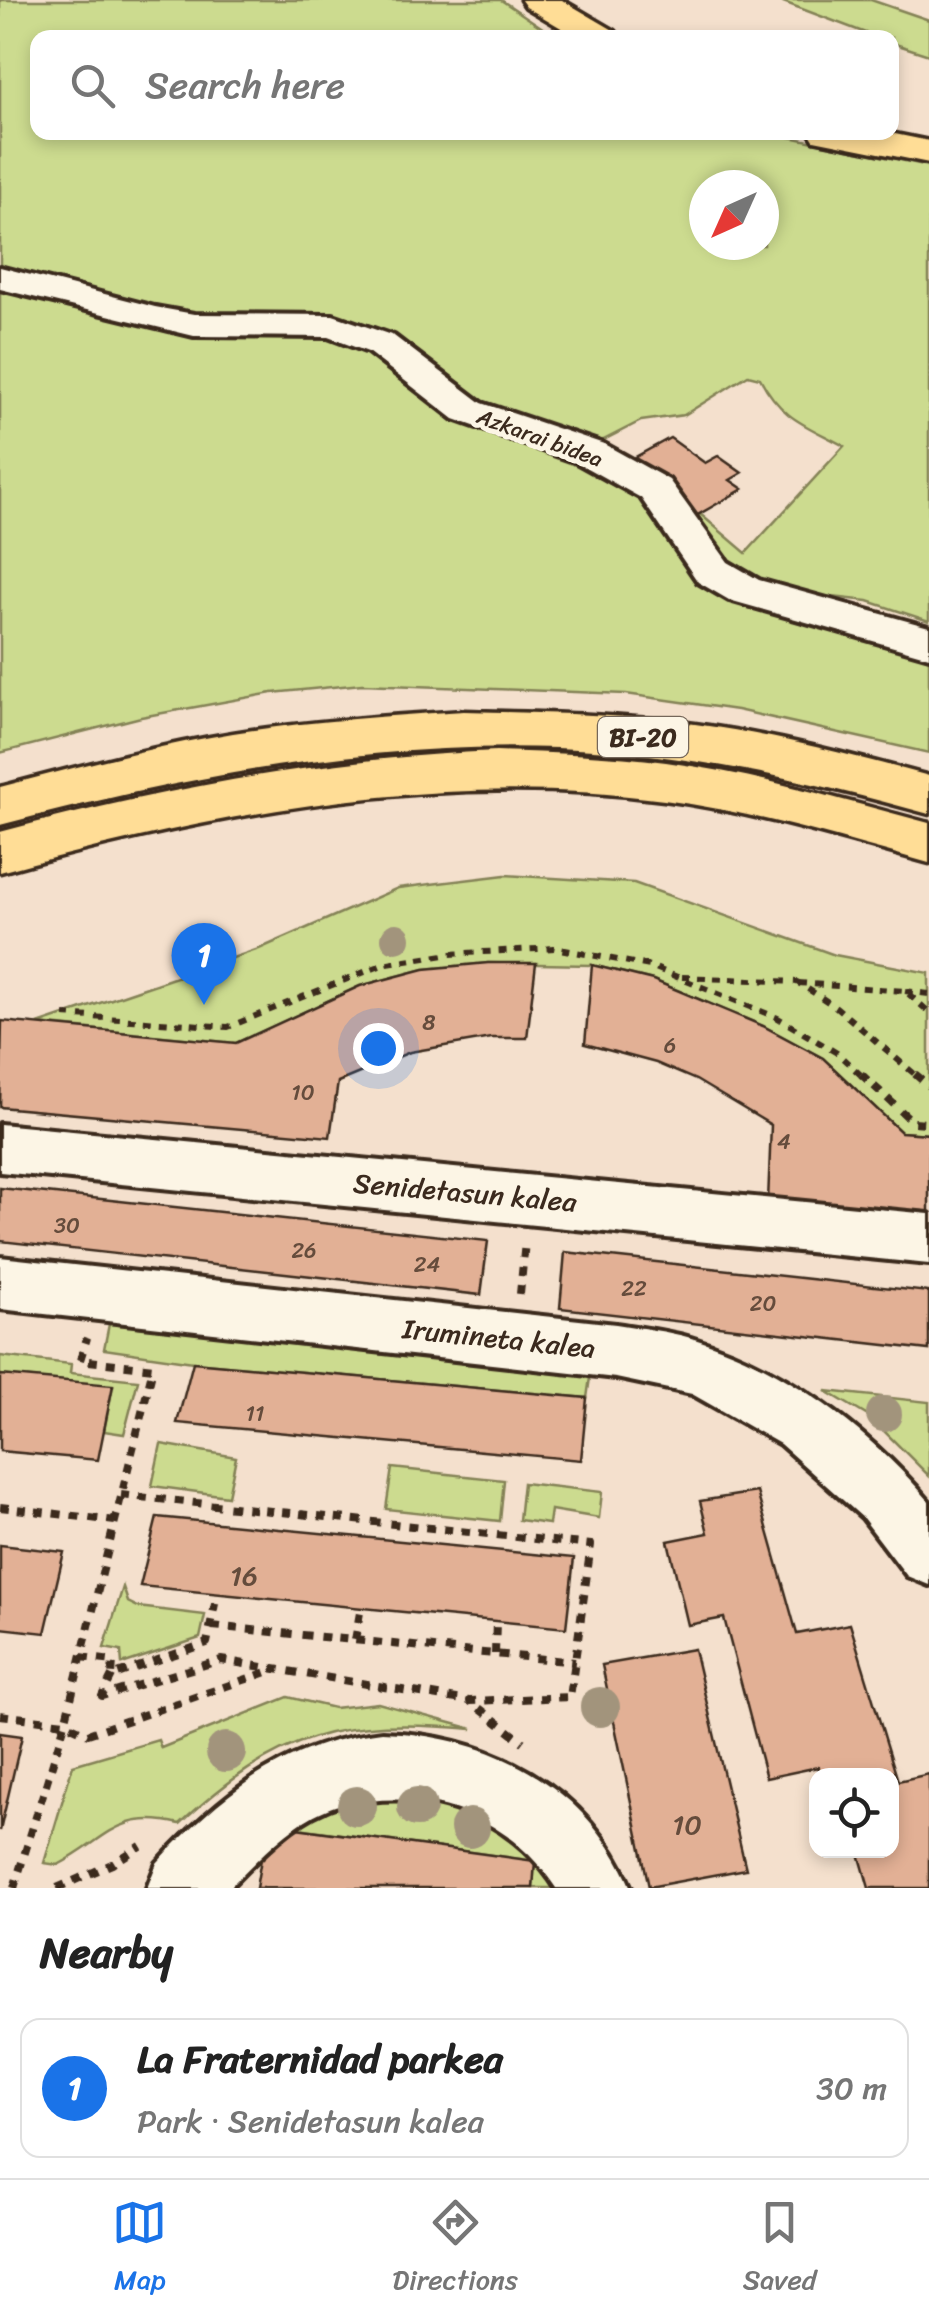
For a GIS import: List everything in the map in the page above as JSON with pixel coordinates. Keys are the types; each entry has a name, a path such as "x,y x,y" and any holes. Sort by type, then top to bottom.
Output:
{"main road":[{"path":"566,0 615,30"},
{"path":"523,4 548,30"},
{"path":"523,4 584,30"},
{"path":"899,126 929,132"},
{"path":"868,140 929,152"},
{"name":"BI-20","path":"0,852 97,824 230,795 452,728 616,734 764,755 929,795"},
{"name":"BI-20","path":"0,806 156,764 353,755 478,771 566,772 643,779 764,798 929,846"}],"street":[{"name":"Azkarai bidea","path":"0,278 181,323 333,326 381,344 468,411 590,453 655,489 713,572 744,590 929,642"},
{"name":"Senidetasun kalea","path":"0,1148 929,1239"},
{"name":"Irumineta kalea","path":"0,1283 616,1351 702,1369 768,1402 828,1443 878,1492 929,1554"},
{"path":"191,1876 313,1778 374,1766 419,1766 475,1777 509,1796 562,1838 596,1888"}],"path":[{"path":"64,1015 228,1027 382,965 450,954 554,948 650,966 778,1018 837,1054 913,1122 929,1123"},
{"path":"676,977 797,982 929,994"},
{"path":"797,982 836,1007 929,1086"},
{"path":"905,991 929,1012"},
{"path":"515,1340 525,1238"},
{"path":"0,1886 12,1888 65,1722 153,1368 80,1360 100,1294"},
{"path":"81,1657 114,1662 102,1696 221,1660 470,1702 570,1697 592,1545 121,1495"},
{"path":"0,1508 115,1521"},
{"path":"112,1676 207,1643 217,1594"},
{"path":"355,1640 362,1608"},
{"path":"495,1654 496,1621"},
{"path":"212,1626 575,1662"},
{"path":"0,1715 65,1722 88,1734 275,1669"},
{"path":"470,1702 536,1752"},
{"path":"57,1888 112,1864 146,1843 191,1876"}],"green space":[{"path":"0,0 501,0 546,30 30,30 30,140 804,140 929,166 929,621 868,601 714,584 742,606 929,657 929,753 737,710 626,694 362,684 272,693 141,717 0,753","holes":["748,375 760,378 768,392 796,420 844,446 746,553 699,513 598,443 641,421 684,415"]},
{"path":"778,0 871,0 929,20 929,55 899,45 899,30 857,30"},
{"path":"505,875 634,883 835,955 929,973 929,1134 901,1132 823,1058 763,1026 653,980 592,965 488,963 424,969 360,986 236,1043 38,1024 259,949 398,888"},
{"path":"110,1319 592,1364 587,1398 193,1362 104,1349"},
{"path":"0,1356 71,1364 70,1373 138,1380 124,1434 104,1431 113,1386 0,1375"},
{"path":"826,1391 929,1402 929,1476 871,1418"},
{"path":"161,1444 236,1457 228,1496 152,1486"},
{"path":"392,1468 504,1480 500,1521 386,1509"},
{"path":"523,1483 602,1492 599,1518 551,1510 549,1524 519,1520"},
{"path":"123,1587 128,1602 138,1607 205,1615 200,1638 122,1664 121,1651 104,1648"},
{"path":"288,1697 334,1708 378,1703 473,1729 385,1726 314,1738 281,1750 249,1769 180,1824 141,1820 127,1824 58,1865 44,1863 73,1765 158,1740 161,1748"},
{"path":"356,1794 470,1802 567,1888 533,1888 535,1861 284,1826"}],"building":[{"path":"670,438 705,463 718,456 742,473 730,480 743,489 694,517 676,491 632,459"},
{"path":"536,963 527,1038 491,1038 410,1052 338,1082 330,1137 0,1107 2,1021 236,1043 360,986 424,969"},
{"path":"592,965 653,980 763,1026 823,1058 901,1132 929,1134 929,1219 768,1202 771,1125 696,1080 656,1063 585,1044"},
{"path":"0,1188 488,1241 481,1295 0,1241"},
{"path":"565,1252 929,1292 929,1350 560,1308"},
{"path":"193,1362 587,1398 581,1460 177,1423"},
{"path":"0,1375 113,1385 98,1460 0,1451"},
{"path":"757,1492 797,1634 850,1624 894,1768 818,1767 766,1778 724,1618 688,1625 668,1541 708,1533 700,1501"},
{"path":"157,1517 574,1558 566,1628 140,1586"},
{"path":"0,1545 64,1552 45,1633 0,1628"},
{"path":"694,1649 746,1869 649,1887 602,1665"},
{"path":"0,1733 22,1736 0,1831"},
{"path":"929,1774 929,1888 869,1888 860,1858 899,1858 899,1781"},
{"path":"267,1824 535,1861 533,1888 256,1888"}],"place":[{"name":"La Fraternidad parkea","path":"204,1005"}]}
